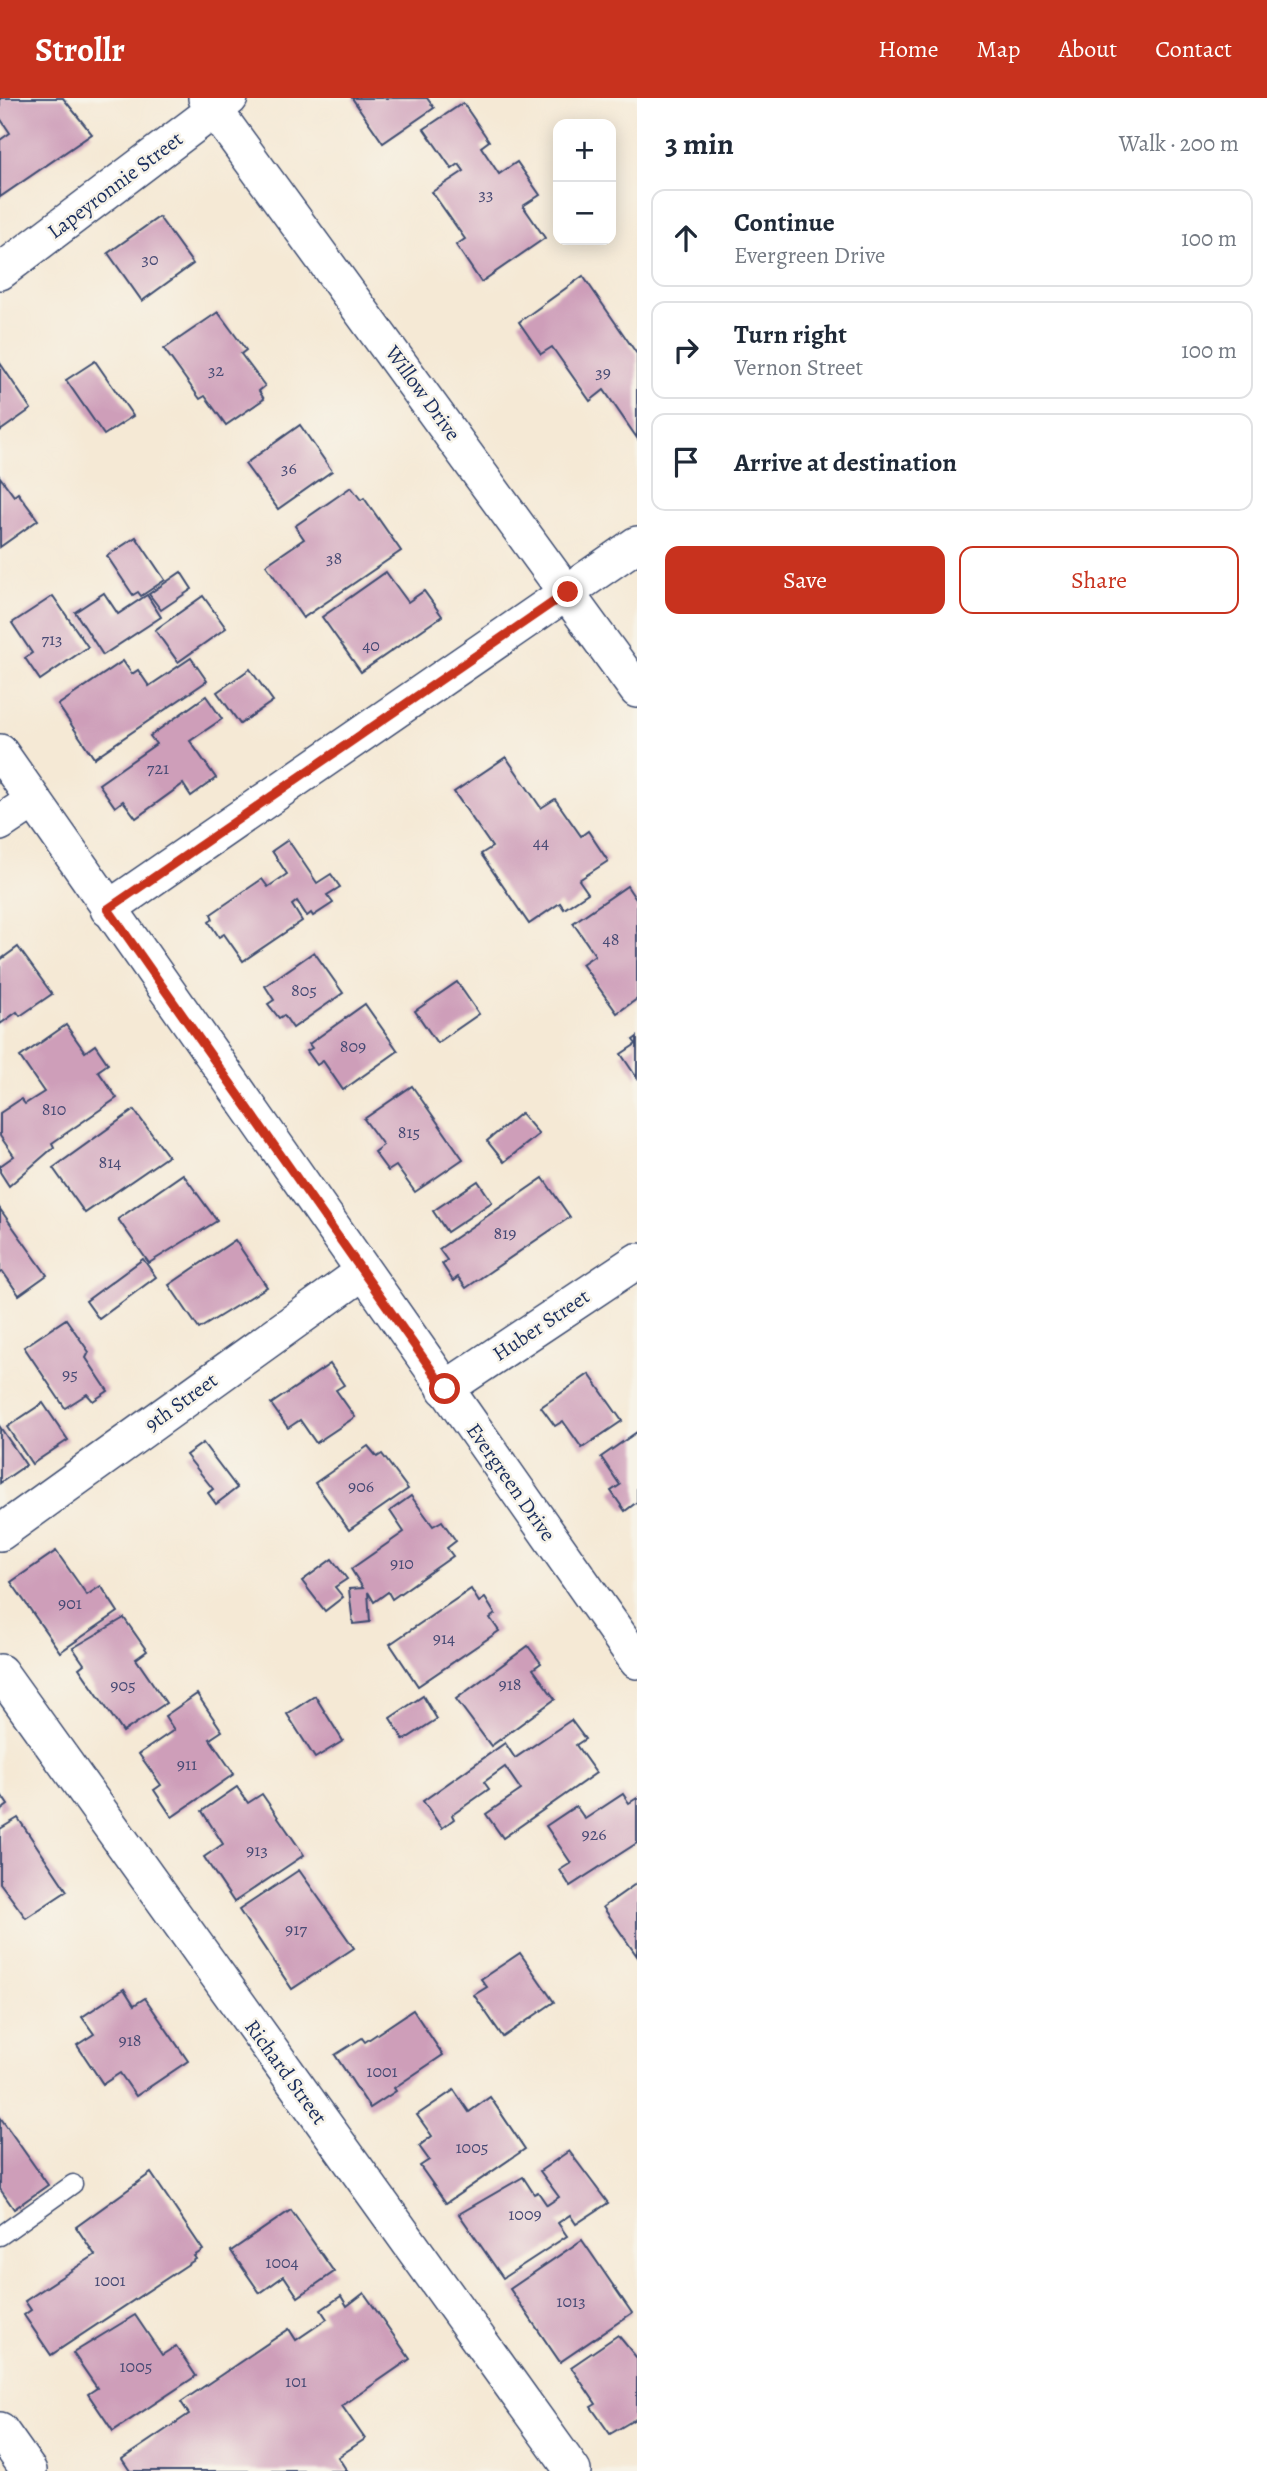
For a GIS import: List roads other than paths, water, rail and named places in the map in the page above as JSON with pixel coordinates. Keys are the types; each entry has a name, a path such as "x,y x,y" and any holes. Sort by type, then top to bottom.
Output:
{"street":[{"name":"Lapeyronnie Street","path":"0,272 217,102"},
{"name":"Willow Drive","path":"217,102 637,690"},
{"path":"108,909 637,544"},
{"name":"Evergreen Drive","path":"0,752 637,1661"},
{"path":"0,823 33,800"},
{"name":"Huber Street","path":"445,1389 637,1261"},
{"name":"9th Street","path":"0,1533 363,1272"},
{"name":"Richard Street","path":"0,1672 573,2471"},
{"path":"0,2430 29,2471"}],"lane":[{"path":"0,2236 73,2184"}]}
